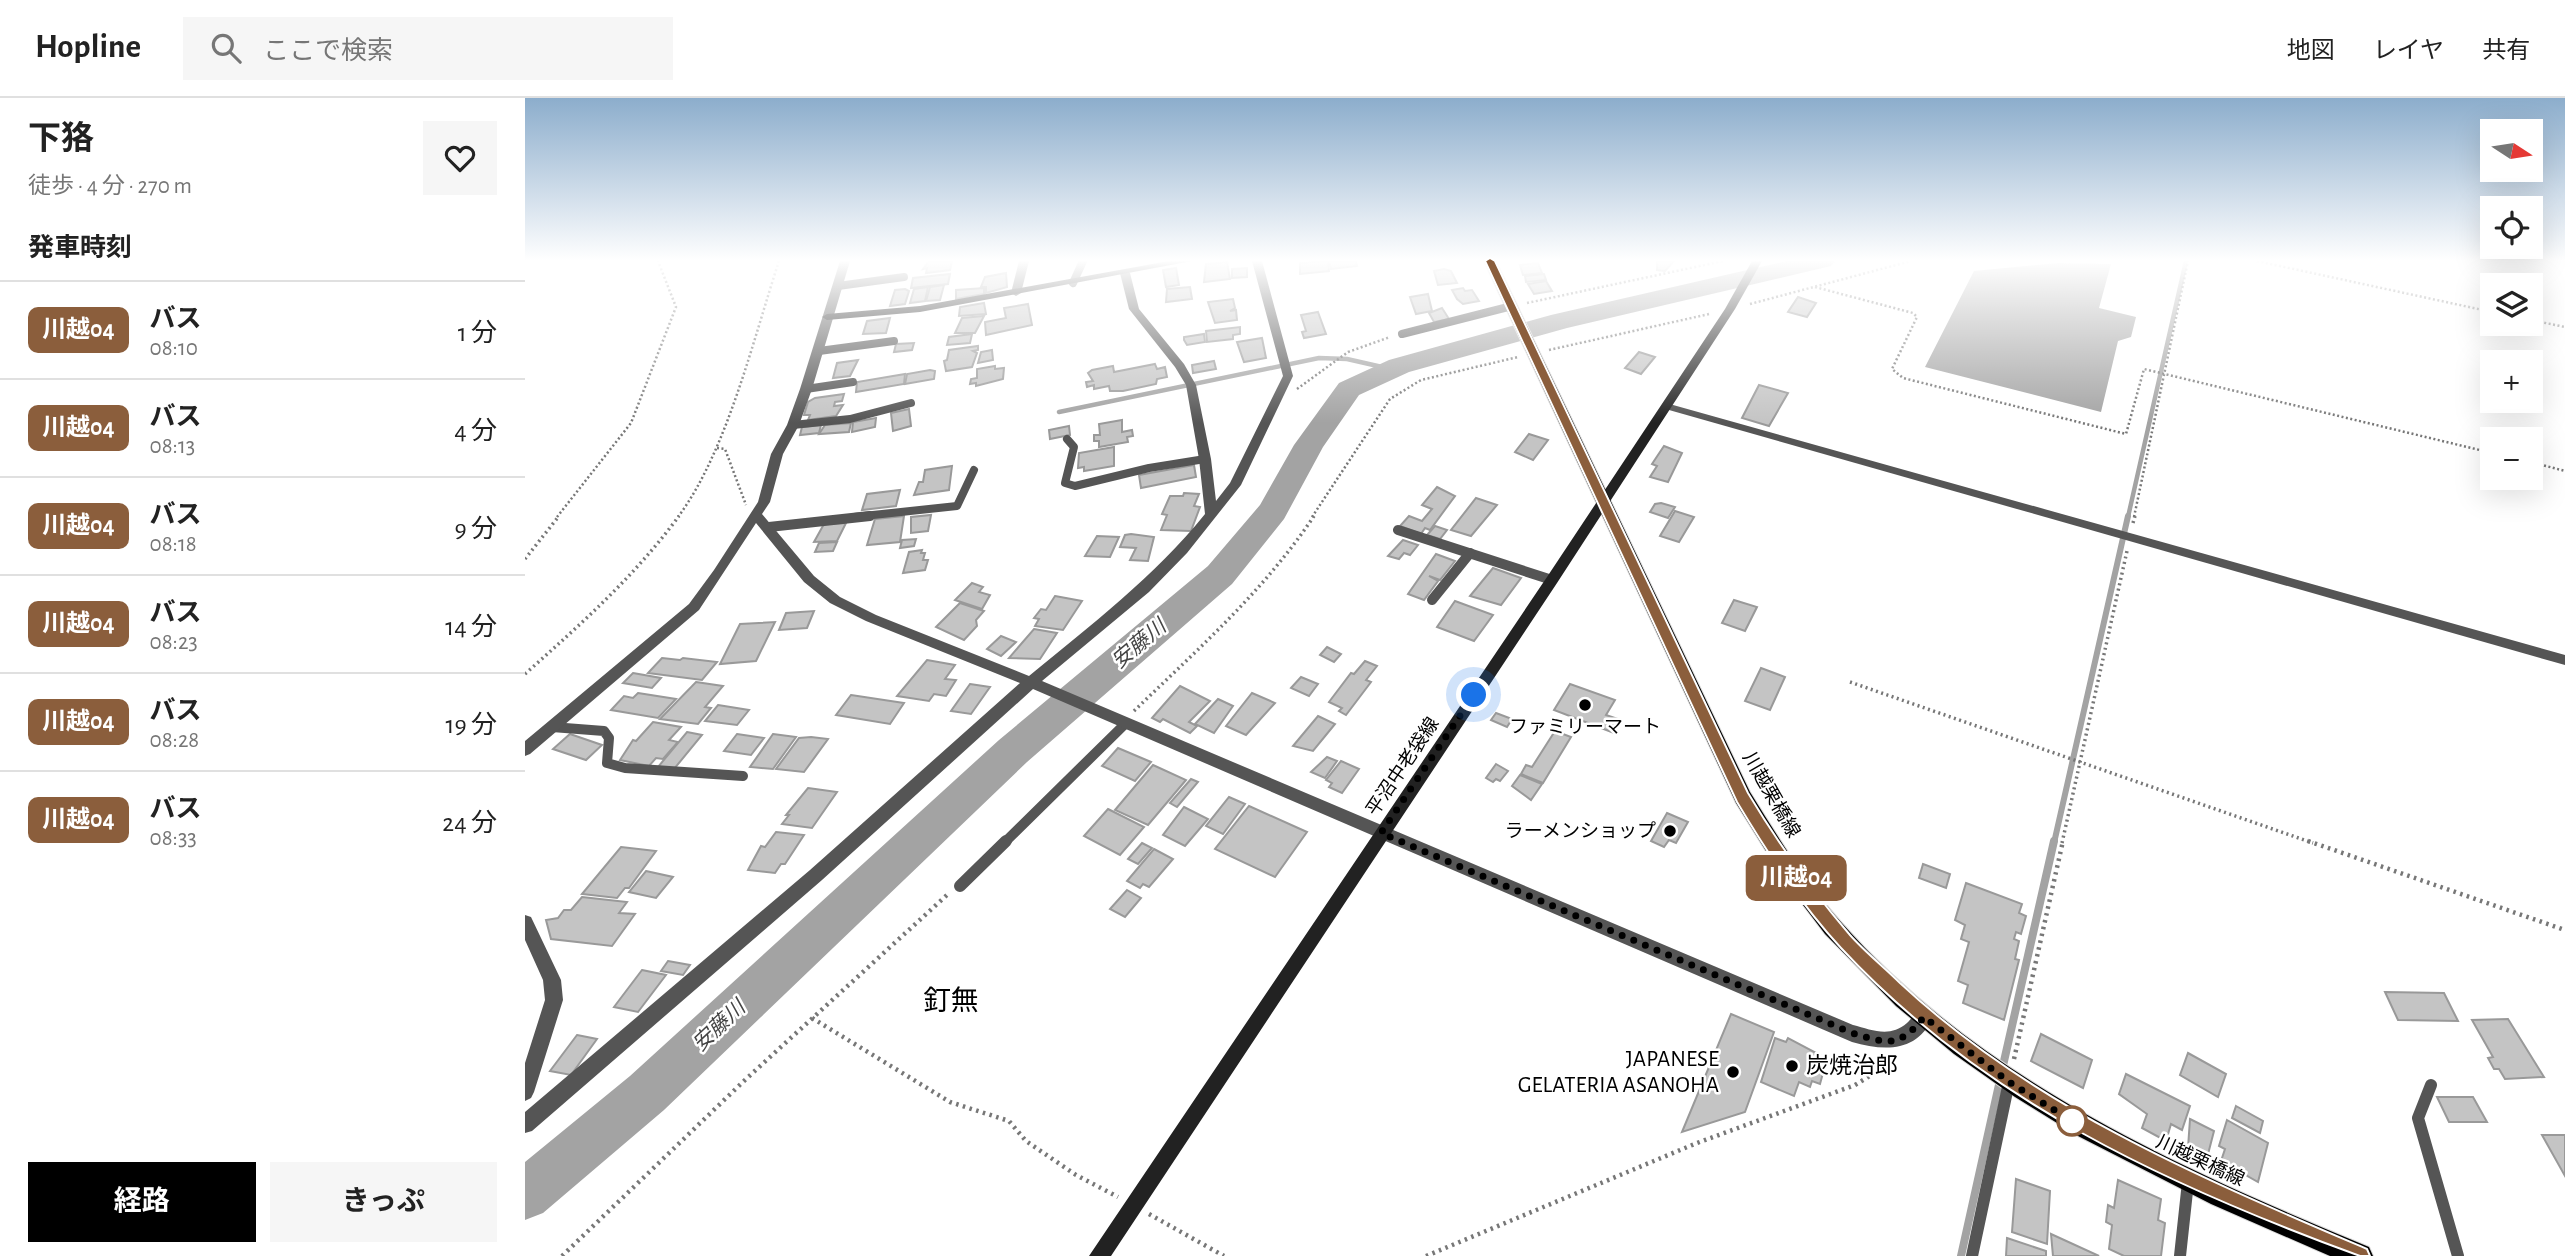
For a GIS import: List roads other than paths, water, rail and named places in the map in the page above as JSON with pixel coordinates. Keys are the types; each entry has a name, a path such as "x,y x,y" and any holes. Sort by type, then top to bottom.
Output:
{"main road":[{"path":"827,317 874,315"},
{"name":"川越栗橋線","path":"1516,315 1715,743 1770,843 1846,942 1924,1017 2009,1082 2116,1146 2188,1182 2360,1256"},
{"name":"平沼中老袋線","path":"1099,1256 1552,580 1726,315"}],"street":[{"path":"1139,315 1180,366 1191,385 1205,459 1211,516"},
{"path":"525,1124 1144,589 1211,516 1235,485 1288,376 1272,315"},
{"path":"525,750 694,607 713,584 734,544 764,502 777,454 793,425 819,351 827,317"},
{"path":"1666,406 2565,660"},
{"path":"756,514 809,579 835,600 871,618 1033,684 1852,1033 1886,1043 1909,1035 1924,1017"},
{"path":"525,922 552,980 554,1000 525,1092"}],"lane":[{"path":"1402,334 1486,315"},
{"path":"819,351 894,341"},
{"path":"806,388 853,382"},
{"path":"793,425 849,419 911,403"},
{"path":"1067,439 1074,447 1065,484 1075,486 1149,468 1205,459"},
{"path":"769,527 957,506 974,470"},
{"path":"1398,530 1552,580"},
{"path":"1432,600 1470,553"},
{"path":"960,886 1122,722"},
{"path":"552,727 604,731 609,738 607,763 623,769 675,775 721,772 743,776"},
{"path":"1972,1256 2009,1082"},
{"path":"2431,1086 2418,1118 2458,1256"},
{"path":"2179,1256 2188,1182"}],"waterway":[{"name":"安藤川","path":"525,1195 647,1093 1013,751 1220,575 1273,511 1309,445 1349,389 1399,366 1587,315"},
{"path":"2128,517 2174,315"},
{"path":"1059,412 1319,358 1347,359 1391,369"},
{"path":"2054,843 2128,516"},
{"path":"2002,1070 2054,841"},
{"path":"1961,1256 2000,1080"}],"place":[{"name":"ファミリーマート","path":"1585,705"},
{"name":"ラーメンショップ","path":"1670,831"},
{"name":"炭焼治郎","path":"1792,1066"},
{"name":"JAPANESE GELATERIA ASANOHA","path":"1733,1072"}],"district":[{"name":"釘無","path":"951,1002"}]}
